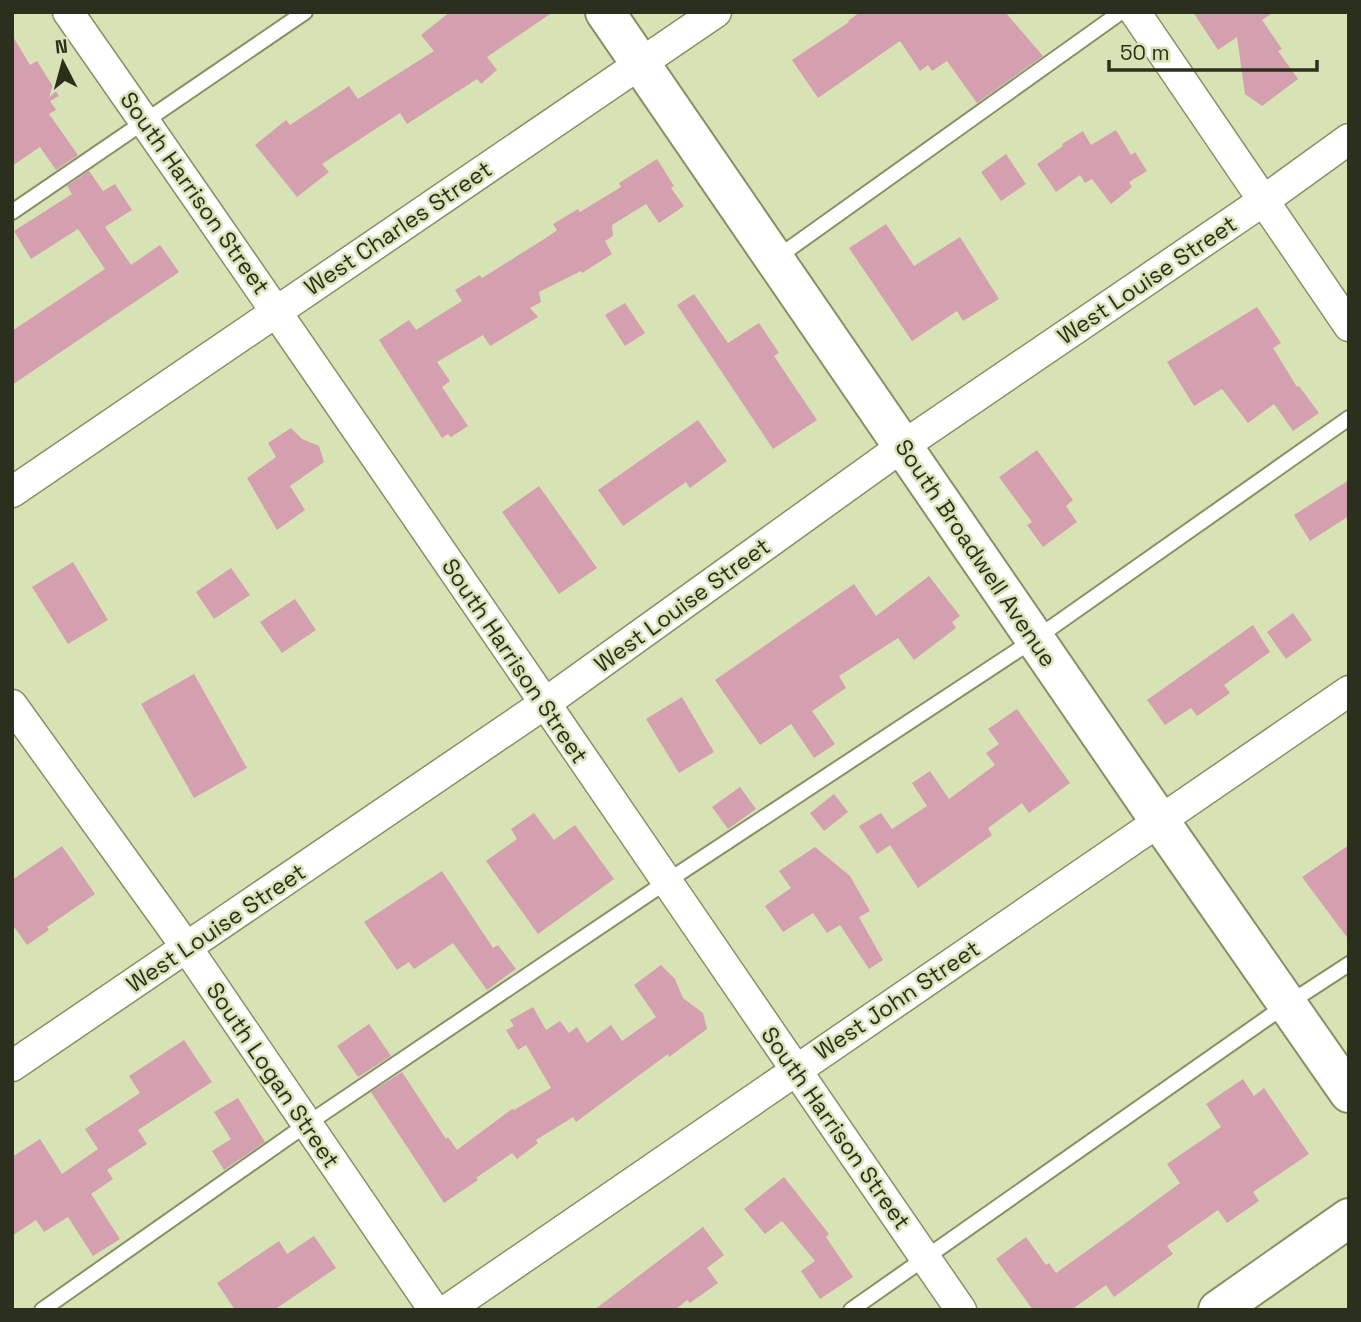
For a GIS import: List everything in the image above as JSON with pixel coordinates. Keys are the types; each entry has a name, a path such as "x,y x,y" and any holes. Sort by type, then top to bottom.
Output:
{"main road":[{"name":"South Broadwell Avenue","path":"605,12 1349,1093"},
{"path":"1218,1310 1349,1218"}],"street":[{"name":"South Harrison Street","path":"68,12 277,310 961,1310"},
{"name":"West Charles Street","path":"12,492 716,12"},
{"path":"1135,12 1349,327"},
{"name":"West Louise Street","path":"12,1066 544,704 903,446 1263,201 1349,139"},
{"name":"West John Street","path":"447,1310 1349,691"},
{"name":"South Logan Street","path":"12,705 187,948 434,1310"}],"lane":[{"path":"12,212 305,12"},
{"path":"774,260 1121,12"},
{"path":"42,1310 307,1124 666,882 1035,639 1349,418"},
{"path":"851,1310 1286,1005 1349,964"}],"building":[{"path":"450,12 553,12 487,57 497,70 481,84 477,79 407,124 400,113 322,164 329,172 297,197 255,145 286,120 290,125 349,86 358,99 434,51 421,35"},
{"path":"860,12 1005,12 1043,56 977,103 947,61 932,71 928,65 920,71 900,41 818,98 792,60"},
{"path":"1193,12 1274,12 1262,20 1282,49 1278,51 1298,79 1262,106 1245,94 1237,37 1218,50"},
{"path":"12,35 30,65 37,61 59,96 50,101 56,110 49,114 78,155 56,170 40,147 12,166"},
{"path":"1116,130 1131,155 1135,152 1147,171 1129,182 1132,187 1111,204 1092,179 1085,183 1080,175 1056,192 1037,164 1083,131 1091,145"},
{"path":"1006,154 1026,184 1001,201 981,172"},
{"path":"657,159 674,186 671,188 684,206 659,223 646,204 612,225 613,236 605,241 612,254 582,273 581,271 539,292 541,302 530,308 538,317 490,346 483,335 437,362 450,381 442,387 468,426 451,437 448,434 442,438 379,340 409,320 416,330 462,301 455,290 480,275 482,278 549,236 557,230 553,224 578,209 580,212 621,187 619,183"},
{"path":"89,171 103,191 115,184 132,210 105,227 131,265 160,245 179,272 12,385 12,331 105,269 78,229 31,259 14,231 72,194 67,186"},
{"path":"886,224 914,266 960,237 999,299 963,321 957,311 912,341 849,248"},
{"path":"694,294 728,343 759,323 779,353 774,356 817,420 773,449 677,305"},
{"path":"625,303 645,333 625,346 605,315"},
{"path":"1257,307 1281,343 1273,348 1297,387 1299,386 1319,413 1293,431 1274,404 1248,423 1222,389 1194,406 1167,362"},
{"path":"698,420 727,461 690,488 686,482 623,526 598,490"},
{"path":"291,428 302,439 319,446 324,462 290,486 305,510 277,530 247,478 276,457 268,443"},
{"path":"1037,450 1073,500 1066,506 1077,522 1043,547 1027,525 1032,522 999,477"},
{"path":"1349,480 1349,516 1310,541 1294,515"},
{"path":"539,486 597,568 559,594 502,512"},
{"path":"73,562 108,620 68,644 32,587"},
{"path":"231,568 250,595 214,619 196,592"},
{"path":"929,576 960,616 952,622 956,628 914,660 898,638 839,676 846,688 812,711 835,744 814,758 791,724 760,745 715,680 854,584 876,616"},
{"path":"295,599 316,630 282,653 260,622"},
{"path":"1293,613 1312,640 1286,659 1267,632"},
{"path":"1253,625 1270,652 1224,685 1230,693 1197,716 1191,708 1165,725 1147,700"},
{"path":"194,674 247,768 194,798 141,704"},
{"path":"682,697 714,752 679,773 646,719"},
{"path":"1017,709 1070,783 1029,813 1022,803 988,828 992,835 918,888 890,845 877,854 859,826 881,813 892,829 927,806 912,783 930,771 949,799 995,765 986,753 999,744 988,729"},
{"path":"740,787 756,809 728,829 712,807"},
{"path":"834,794 848,812 824,831 810,813"},
{"path":"534,813 554,840 575,825 614,879 538,934 486,861 517,839 511,829"},
{"path":"1349,845 1349,940 1302,877"},
{"path":"62,846 95,894 47,927 49,930 27,945 12,924 12,880"},
{"path":"815,847 850,876 870,911 859,917 883,960 869,969 840,925 827,933 813,913 783,932 765,906 791,888 779,871"},
{"path":"442,871 493,948 498,945 516,969 487,990 453,943 414,969 409,962 397,970 364,922"},
{"path":"661,965 675,979 683,998 703,1013 707,1029 669,1057 668,1054 576,1122 573,1117 536,1140 538,1143 517,1159 512,1153 444,1203 371,1092 402,1072 446,1139 448,1137 457,1150 512,1109 551,1088 526,1045 518,1050 506,1030 514,1026 510,1020 533,1007 546,1030 560,1021 569,1033 577,1027 587,1043 611,1025 622,1041 656,1017 634,985"},
{"path":"369,1024 391,1056 358,1077 337,1046"},
{"path":"184,1040 212,1082 138,1130 147,1144 107,1170 113,1179 91,1194 120,1239 93,1256 68,1217 44,1232 36,1220 12,1236 12,1157 40,1139 62,1174 98,1149 85,1129 140,1093 129,1076"},
{"path":"1243,1079 1254,1096 1264,1088 1309,1154 1253,1192 1259,1201 1227,1223 1218,1210 1167,1246 1173,1254 1114,1297 1106,1285 1071,1310 1033,1310 996,1259 1026,1237 1046,1265 1049,1263 1056,1273 1123,1225 1180,1183 1167,1164 1221,1127 1206,1104"},
{"path":"238,1098 265,1142 224,1170 212,1151 231,1139 214,1112"},
{"path":"784,1177 829,1234 826,1237 853,1277 820,1299 801,1271 815,1261 782,1221 765,1234 744,1209"},
{"path":"703,1227 724,1255 707,1268 718,1283 675,1310 594,1310"},
{"path":"314,1236 336,1268 274,1310 235,1310 217,1283 279,1241 287,1254"}]}
